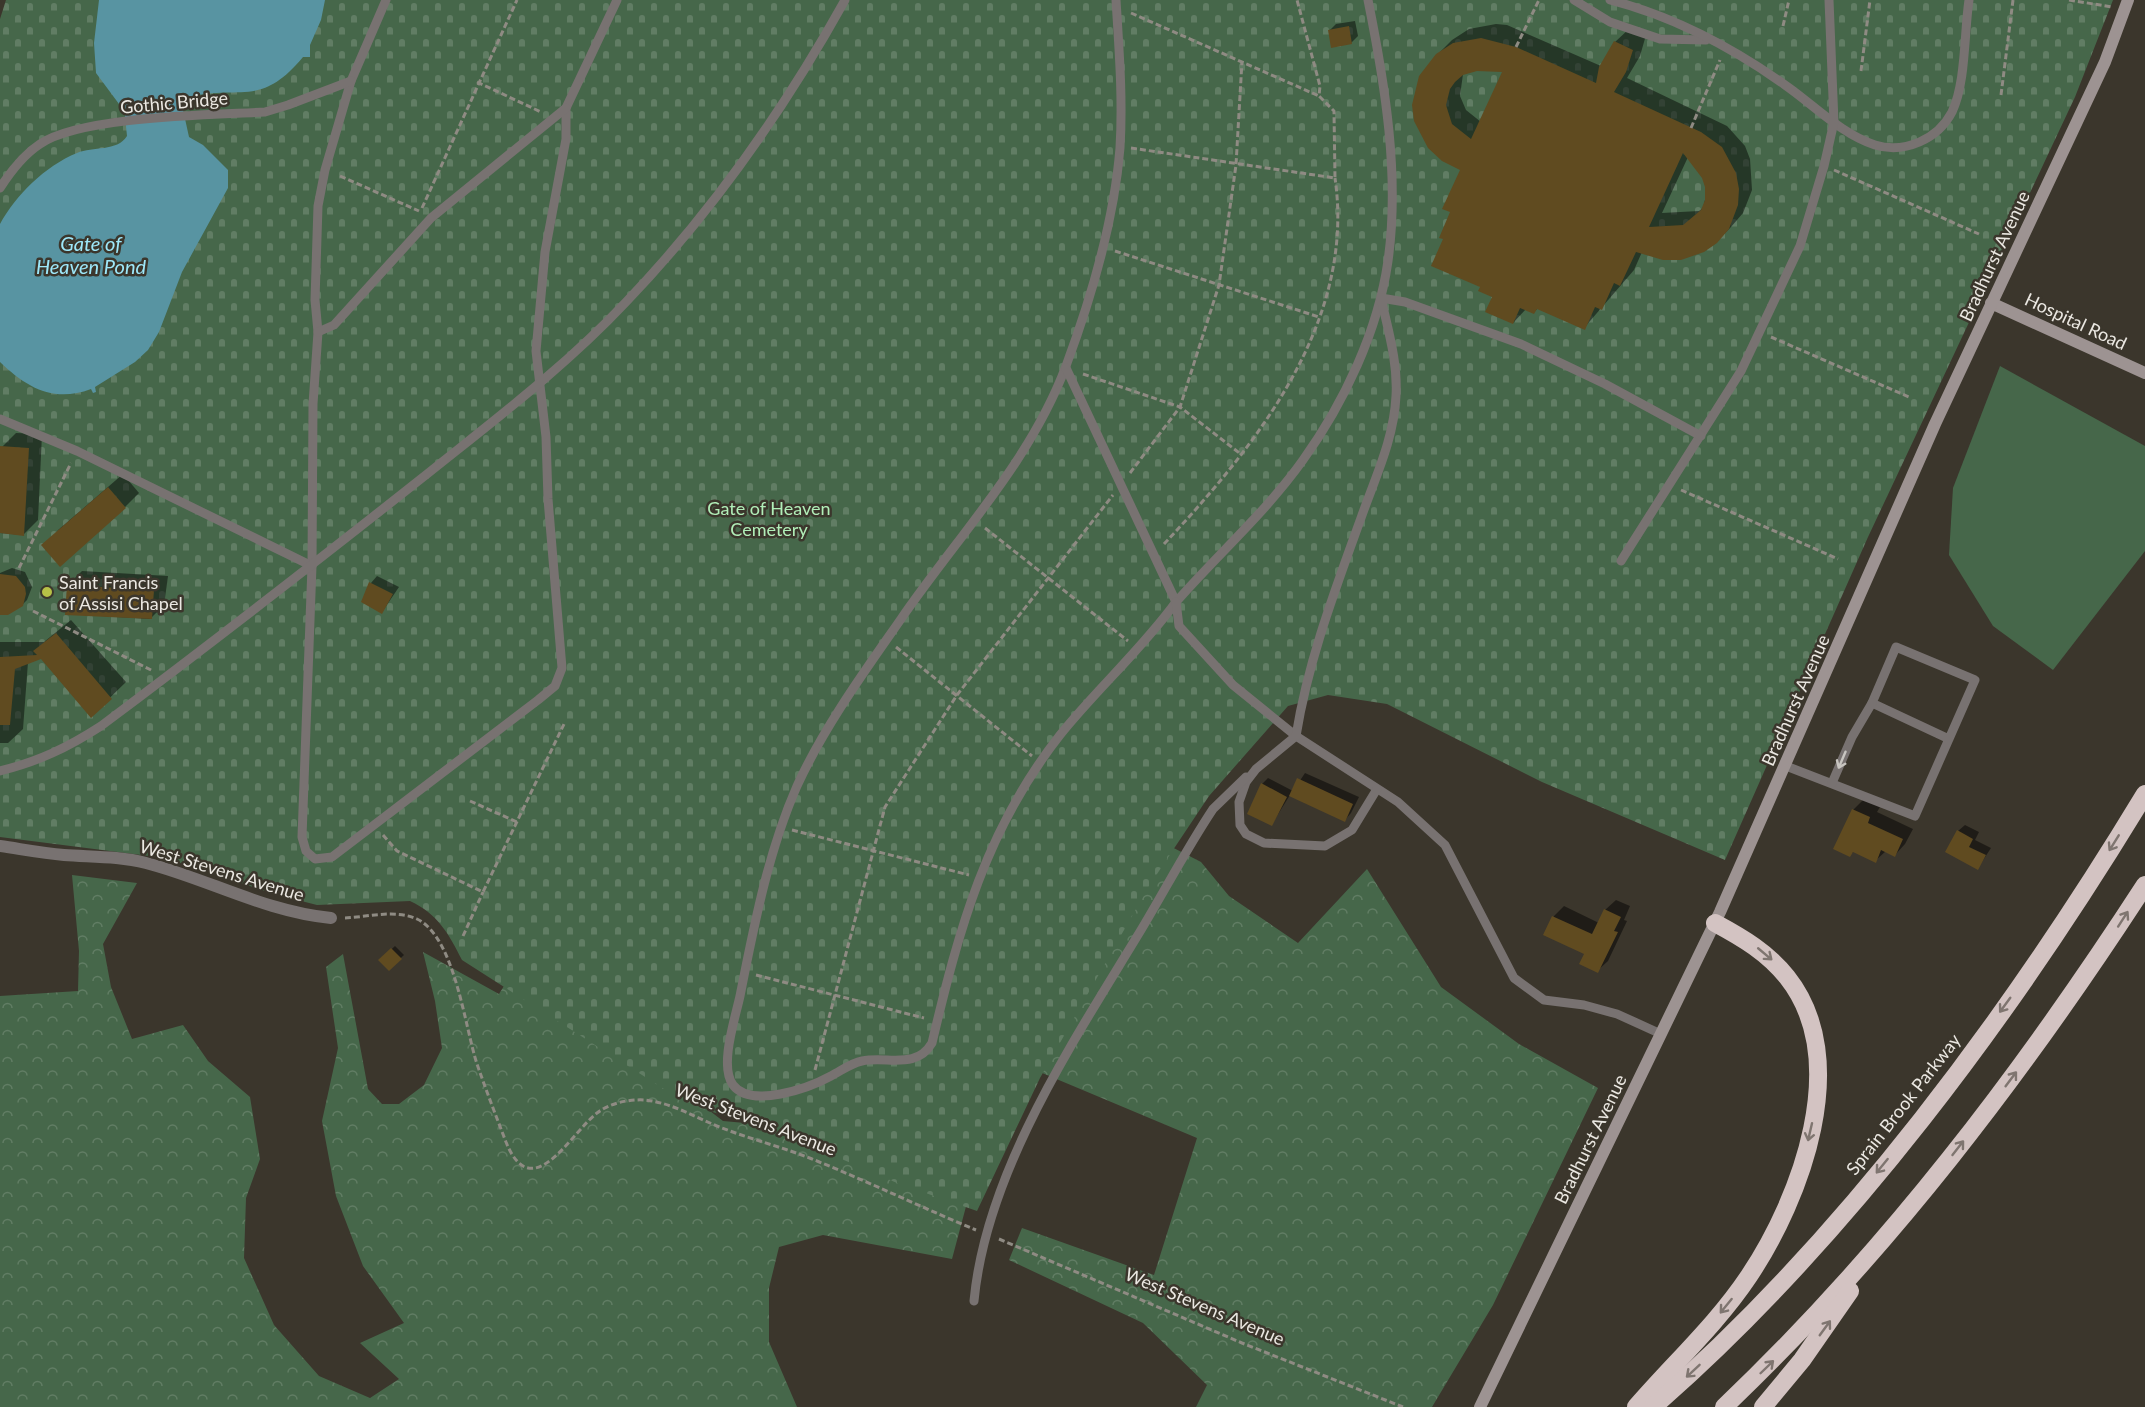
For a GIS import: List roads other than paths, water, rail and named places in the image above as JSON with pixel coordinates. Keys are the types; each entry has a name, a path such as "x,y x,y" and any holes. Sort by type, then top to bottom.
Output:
{"highway":[{"name":"Sprain Brook Parkway","path":"1653,1407 1756,1308 1843,1213 1890,1156 2031,969 2145,794"},
{"path":"1724,1407 1785,1348 1882,1243 1968,1135 2044,1034 2145,885"},
{"path":"1636,1407 1714,1320 1761,1256 1783,1213 1800,1168 1818,1091 1817,1046 1811,1023 1797,993 1773,961 1756,947 1715,923"},
{"path":"1763,1407 1814,1343 1882,1243"}],"main road":[{"name":"Bradhurst Avenue","path":"1480,1407 1715,923 1935,424 2096,82 2126,5"},
{"name":"Hospital Road","path":"1991,303 2145,373"}],"street":[{"name":"West Stevens Avenue","path":"0,846 48,854 115,857 143,862 254,900 296,912 331,918"}],"lane":[{"path":"386,0 351,81 325,170 318,206 315,300 318,332 313,414 312,566 302,837 306,851 315,859 332,857 555,686 562,668 536,351 545,252 566,139 566,108"},
{"path":"318,332 334,325 394,255 431,218 566,108 617,0"},
{"path":"0,771 27,764 65,749 101,726 312,566 540,384 624,304 703,216 786,102 845,0"},
{"path":"1116,4 1120,44 1120,146 1103,247 1087,307 1066,368 1027,447 887,640 823,737 797,787 782,827 744,972 728,1051 726,1068 729,1080 743,1095 774,1095 811,1086 855,1063 916,1059 928,1050 933,1043 963,921 979,878 1005,818 1040,762 1081,710 1138,650 1176,602 1254,520 1304,460 1347,387 1381,297 1391,222 1389,145 1379,58 1368,0"},
{"path":"1574,0 1610,22 1660,39 1710,40"},
{"path":"1610,0 1651,14 1725,47 1783,83 1834,122 1877,145 1914,146 1931,137 1949,116 1959,90 1969,0"},
{"path":"1622,561 1741,371 1761,333 1800,246 1824,166 1834,122 1829,0"},
{"name":"Gothic Bridge","path":"0,188 14,166 41,143 85,126 264,112 351,81"},
{"path":"1381,297 1414,305 1521,344 1605,384 1701,436"},
{"path":"974,1300 985,1233 1025,1137 1089,1011 1213,808 1296,736 1303,690 1326,616 1392,433 1396,395 1395,354 1381,297"},
{"path":"1066,368 1176,602 1179,626 1233,686 1296,736 1398,802 1445,845 1514,978 1544,1000 1584,1005 1617,1014 1661,1034"},
{"path":"0,418 77,451 312,566"},
{"path":"1786,766 1915,816 1976,680 1896,647 1872,703 1852,737 1832,783"},
{"path":"1872,703 1949,739"},
{"path":"1256,769 1246,782 1239,802 1240,825 1246,834 1264,843 1324,846 1352,830 1377,789"}],"water":[{"name":"Gate of Heaven Pond","path":"99,0 325,0 321,20 310,45 310,57 303,57 274,84 248,92 204,94 186,98 182,105 189,137 203,145 228,170 228,188 182,272 159,332 148,350 135,362 95,387 96,392 93,393 91,389 78,393 53,393 31,386 0,362 0,224 14,202 32,182 54,166 83,151 111,147 123,141 127,136 124,107 119,104 96,73 94,43"}],"place":[{"name":"Saint Francis of Assisi Chapel","path":"47,592"}],"park label":[{"name":"Gate of Heaven Cemetery","path":"769,518"}]}
